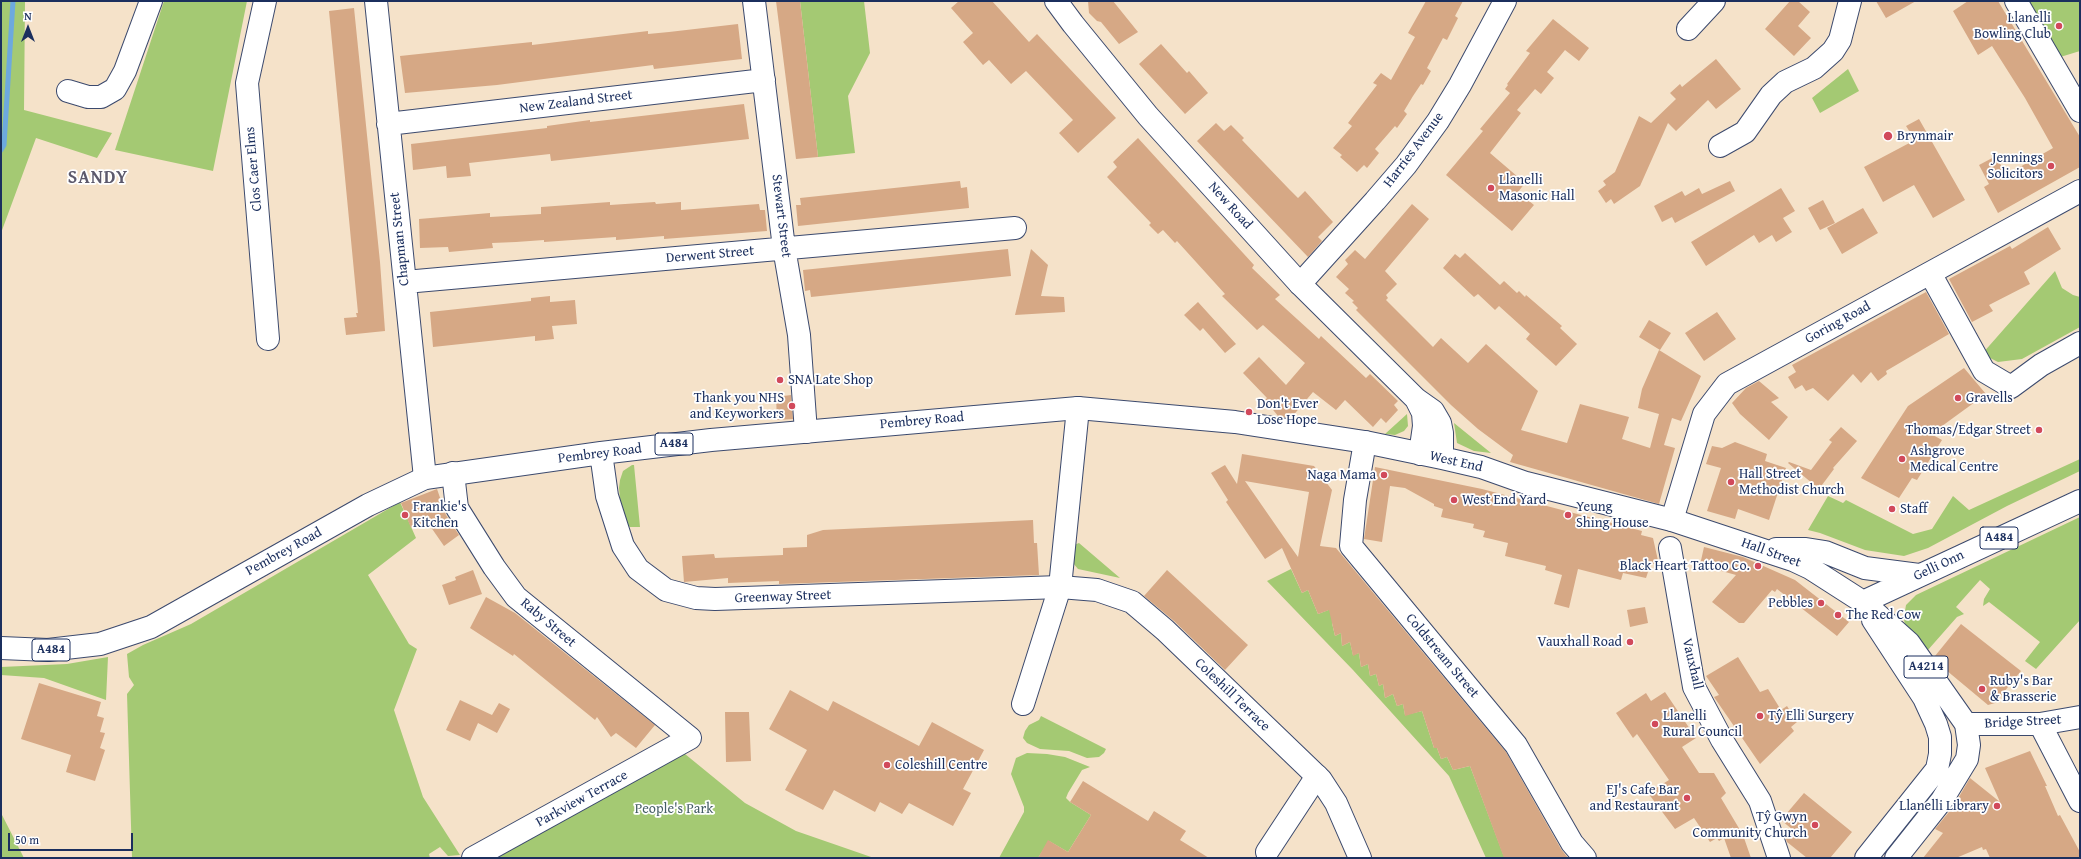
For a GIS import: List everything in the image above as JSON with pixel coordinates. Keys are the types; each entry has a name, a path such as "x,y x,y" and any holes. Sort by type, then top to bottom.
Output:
{"street":[{"path":"68,91 88,97 101,97 115,89 126,71 151,1"},
{"name":"Clos Caer Elms","path":"265,1 247,83 268,339"},
{"name":"Chapman Street","path":"376,1 425,478"},
{"name":"Stewart Street","path":"754,1 784,248 799,335 806,432"},
{"name":"New Road","path":"1056,1 1148,116 1300,284 1416,399 1433,411 1440,423 1442,458"},
{"name":"Harries Avenue","path":"1300,284 1390,183 1438,121 1460,85 1505,1"},
{"path":"1688,29 1714,1"},
{"path":"1720,146 1745,132 1771,95 1785,82 1814,68 1833,51 1840,40 1850,1"},
{"path":"2016,1 2080,111"},
{"name":"New Zealand Street","path":"388,124 764,80"},
{"name":"Goring Road","path":"1672,520 1704,414 1727,384 2080,192"},
{"name":"Derwent Street","path":"405,282 1015,228"},
{"path":"1930,273 1984,371 2010,387 2042,365 2080,343"},
{"name":"New Road","path":"1416,399 1423,413 1424,426 1420,454"},
{"path":"1023,704 1060,587 1078,408"},
{"name":"Pembrey Road","path":"1,648 48,650 100,644 151,627 368,505 425,478 601,453 711,440 1078,408 1235,422"},
{"name":"West End","path":"1235,422 1365,442 1442,458 1481,467 1526,483 1672,520"},
{"name":"Coldstream Street","path":"1365,442 1355,500 1351,546 1516,745 1572,843 1584,858"},
{"name":"Greenway Street","path":"601,453 607,496 623,546 638,569 666,590 696,598 715,599 1060,587"},
{"name":"Raby Street","path":"453,473 457,508 494,567 516,597 690,738"},
{"name":"Gelli Onn","path":"1863,602 2080,501"},
{"name":"Hall Street","path":"1672,520 1763,549 1810,568 1863,602 1909,643 1966,724 1969,745 1967,759 1942,800 1896,858"},
{"name":"Vauxhall","path":"1670,548 1694,687 1719,733 1760,801 1779,858"},
{"name":"A484","path":"1763,549 1806,549 1825,552 1865,568 1919,575"},
{"name":"Coleshill Terrace","path":"1060,587 1097,590 1132,602 1165,630 1317,776 1336,803 1360,858"},
{"name":"Hall Street","path":"1863,602 1890,647 1924,698 1936,724 1940,737 1940,754 1937,769 1866,858"},
{"name":"Bridge Street","path":"1966,724 2040,724 2080,717"},
{"path":"2040,724 2080,801"},
{"name":"Parkview Terrace","path":"472,858 690,738"},
{"path":"1267,852 1317,776"}],"green space":[{"path":"1,1 25,1 24,110 112,133 97,158 36,138 1,233"},
{"path":"164,1 247,1 213,171 115,150"},
{"path":"800,1 864,1 870,53 848,96 855,153 818,157"},
{"name":"Llanelli Bowling Club","path":"2024,1 2080,1 2080,51 2057,58"},
{"path":"1848,69 1859,91 1820,113 1812,98"},
{"path":"2055,271 2062,288 2073,295 2080,297 2080,327 2022,359 1998,362 1982,354"},
{"path":"1407,414 1408,426 1404,431 1395,435 1385,434"},
{"path":"1454,423 1491,453 1474,451 1457,443"},
{"path":"2080,459 2080,471 2007,506 1928,548 1904,556 1865,550 1808,530 1828,496 1843,503 1846,500 1913,534 1932,529 1953,496 1969,510"},
{"path":"634,465 640,527 630,527 627,525 621,508 619,488 620,480 623,471"},
{"path":"400,502 416,538 368,575 409,644 417,649 394,710 423,797 460,855 448,856 440,847 429,854 430,858 132,858 127,694 134,685 129,677 127,654 143,645 191,624"},
{"path":"2080,517 2080,620 2036,669 2025,661 2040,642 1989,602 1983,606 1984,599 1990,589 1980,580 1956,607 1964,614 1957,617 1920,659 1905,630 1904,617 1906,605 1916,595"},
{"path":"1079,543 1120,578 1078,569 1073,563 1074,545"},
{"path":"1291,569 1302,593 1308,590 1318,614 1331,609 1335,622 1332,623 1335,636 1341,633 1342,646 1350,642 1353,655 1359,653 1361,667 1368,664 1370,676 1376,674 1379,686 1383,684 1385,698 1393,694 1397,706 1403,704 1405,715 1422,711 1434,748 1437,748 1441,759 1447,757 1453,770 1470,766 1503,854 1509,858 1486,858 1449,776 1353,670 1267,581"},
{"path":"108,657 106,700 44,678 1,675 1,667 67,664"},
{"path":"1041,716 1106,749 1104,753 1099,757 1087,758 1069,751 1040,749 1027,743 1023,738 1025,731 1029,725 1039,720"},
{"name":"People's Park","path":"671,753 685,754 745,803 796,831 874,858 492,858"},
{"path":"1027,753 1065,757 1090,767 1082,770 1066,798 1091,815 1068,852 1049,841 1038,858 999,858 1024,812 1024,807 1011,774 1016,758"},
{"path":"1,813 24,858 1,858"}],"building":[{"path":"776,1 800,1 818,157 796,159"},
{"path":"959,1 992,1 1029,42 1037,34 1116,118 1078,153 1059,133 1073,120 1026,71 1011,84 989,60 983,65 963,42 973,33 951,8"},
{"path":"1088,1 1113,1 1138,32 1119,44 1101,22 1097,21 1089,13"},
{"path":"1426,1 1463,1 1455,16 1458,18 1447,40 1443,38 1427,68 1431,71 1423,85 1421,84 1404,111 1407,114 1397,128 1395,126 1375,149 1379,153 1367,168 1364,165 1357,172 1340,157 1342,155 1333,148 1352,126 1348,123 1377,85 1373,83 1381,73 1391,80 1415,37 1408,33"},
{"path":"1790,1 1798,1 1810,12 1798,26 1811,38 1794,56 1765,29"},
{"path":"1876,1 1916,1 1886,18"},
{"path":"1968,1 1998,1 2080,137 2080,167 1998,213 1984,187 1989,184 1979,165 1996,156 2006,175 2053,148 2025,98 1992,46 1978,55 1953,11"},
{"path":"354,8 380,262 385,331 346,335 344,318 357,317 356,313 358,313 329,11"},
{"path":"1553,19 1589,48 1579,61 1565,50 1547,72 1554,78 1541,94 1535,89 1517,110 1521,113 1490,153 1525,183 1518,192 1534,205 1512,231 1446,175 1483,131 1480,129 1510,93 1505,89 1508,85 1507,84 1530,53 1526,51"},
{"path":"738,24 742,59 654,69 653,65 497,85 405,93 400,56 532,42 532,45 648,31 648,34"},
{"path":"1161,44 1187,73 1189,71 1208,93 1185,114 1139,64"},
{"path":"1716,59 1741,89 1716,109 1708,100 1676,131 1668,123 1640,186 1614,204 1611,199 1606,203 1598,191 1606,185 1603,181 1615,172 1639,116 1651,123 1676,99 1670,93 1680,84 1682,87"},
{"path":"744,104 749,139 551,161 550,154 469,163 471,176 447,178 446,166 413,170 411,144 547,128 547,126 590,120 590,122"},
{"path":"1919,119 1965,200 1933,218 1914,185 1883,202 1864,167 1915,140 1906,126"},
{"path":"1216,123 1224,131 1231,125 1244,138 1242,140 1298,198 1305,191 1333,222 1318,237 1322,241 1308,257 1197,141"},
{"path":"1138,138 1254,265 1252,268 1280,295 1275,299 1319,339 1321,336 1366,378 1370,374 1398,401 1394,405 1398,410 1386,423 1381,418 1373,427 1345,400 1336,410 1313,392 1291,418 1278,416 1265,400 1267,398 1243,373 1259,357 1286,385 1305,363 1263,325 1257,330 1222,296 1225,294 1177,241 1175,243 1163,230 1158,234 1149,225 1151,223 1107,177 1117,167 1113,162"},
{"path":"960,181 961,188 967,187 969,208 798,226 796,205 801,205 800,198"},
{"path":"1730,181 1735,191 1675,223 1672,217 1662,222 1654,206 1682,191 1685,196 1699,188 1702,194"},
{"path":"1781,188 1795,211 1783,218 1792,232 1776,242 1772,235 1759,243 1754,235 1706,266 1691,242"},
{"path":"1823,200 1835,223 1820,230 1808,208"},
{"path":"610,202 610,205 681,202 681,210 759,204 760,210 765,210 767,231 664,239 664,236 616,240 616,237 544,242 544,240 492,243 493,248 449,252 448,247 420,248 419,219 490,213 490,217 541,214 541,207"},
{"path":"1412,204 1429,219 1385,271 1397,284 1386,295 1388,298 1386,300 1433,347 1441,338 1468,363 1486,344 1538,391 1521,430 1567,443 1580,404 1629,417 1622,439 1650,448 1659,414 1638,408 1642,389 1659,350 1701,376 1681,421 1672,418 1664,445 1675,448 1659,504 1510,462 1513,455 1478,429 1451,405 1356,310 1358,308 1352,302 1354,301 1345,293 1349,289 1336,277 1348,264 1345,260 1355,250 1365,259"},
{"path":"1863,208 1878,233 1842,254 1827,228"},
{"path":"2048,227 2061,249 2024,272 2030,284 1989,305 1993,311 1972,322 1949,279 2010,246 2012,249"},
{"path":"1008,249 1011,276 811,297 810,290 805,291 803,270"},
{"path":"1031,249 1048,265 1041,296 1064,297 1065,312 1015,315"},
{"path":"1465,253 1500,285 1504,281 1517,293 1519,291 1525,297 1526,295 1562,326 1560,328 1577,344 1556,366 1526,339 1530,334 1499,306 1495,310 1478,294 1474,297 1443,268 1455,254 1460,258"},
{"path":"1926,292 1949,334 1886,371 1887,374 1878,381 1871,372 1861,383 1853,374 1828,401 1813,388 1806,391 1802,385 1795,389 1788,377 1796,372 1792,365"},
{"path":"550,296 550,302 575,300 577,324 552,326 554,339 535,341 535,336 433,347 430,312 531,301 531,298"},
{"path":"1198,302 1236,344 1225,353 1203,328 1200,331 1184,315"},
{"path":"1717,312 1736,339 1704,361 1685,333"},
{"path":"1649,320 1671,333 1660,350 1639,337"},
{"name":"Ashgrove Medical Centre","path":"1964,368 1986,394 1931,434 1942,440 1917,480 1912,478 1899,498 1861,478 1908,406"},
{"path":"1759,381 1779,398 1771,402 1788,417 1769,440 1740,414 1732,403 1746,388"},
{"path":"791,395 793,419 777,420 776,397"},
{"path":"1841,427 1857,441 1833,468 1834,469 1819,489 1788,463 1789,462 1811,470 1832,442 1829,440"},
{"name":"Hall Street Methodist Church","path":"1735,442 1767,454 1765,461 1786,468 1769,520 1738,509 1735,519 1707,511 1721,468 1706,464 1712,446 1722,448"},
{"path":"1242,454 1314,466 1332,490 1320,546 1336,548 1506,752 1561,849 1568,858 1504,858 1470,766 1453,770 1447,757 1441,759 1437,748 1434,748 1422,711 1405,716 1403,704 1397,706 1393,694 1385,698 1383,684 1379,686 1376,674 1370,676 1368,664 1361,667 1359,653 1353,656 1350,642 1342,646 1341,633 1335,636 1329,610 1318,614 1308,590 1302,593 1282,548 1265,559 1226,502 1228,500 1211,473 1225,465 1237,484","holes":["1245,481 1309,492 1298,557"]},
{"path":"1375,467 1482,489 1642,531 1641,535 1653,538 1659,565 1651,563 1646,578 1623,573 1621,580 1578,569 1569,608 1554,604 1562,575 1545,570 1546,566 1505,556 1508,543 1483,537 1485,531 1473,528 1474,524 1441,517 1443,509 1434,506 1434,504 1405,488 1390,486 1382,542 1364,539"},
{"name":"Frankie's Kitchen","path":"437,489 446,515 459,535 444,546 428,523 411,528 401,503"},
{"path":"1033,520 1034,543 1037,543 1039,575 779,584 779,581 728,583 728,578 684,582 682,556 714,554 715,558 783,555 783,548 807,547 807,535 823,530"},
{"path":"1704,547 1743,557 1795,580 1849,622 1837,636 1777,589 1775,592 1772,590 1744,623 1739,623 1712,602 1736,575 1700,565"},
{"path":"473,570 482,594 449,605 442,585 456,580 455,577"},
{"path":"1167,570 1248,645 1225,670 1174,621 1144,596"},
{"path":"486,597 515,613 655,725 636,748 616,733 611,737 597,717 595,720 514,654 513,656 470,628"},
{"path":"1645,607 1648,623 1630,627 1627,610"},
{"path":"1961,624 2021,671 1995,703 1988,705 1940,665 1935,658 1935,656"},
{"name":"Tŷ Elli Surgery","path":"1738,657 1760,692 1768,689 1781,710 1787,706 1797,722 1791,727 1794,731 1760,764 1714,697 1719,695 1706,676"},
{"path":"39,683 101,702 97,716 104,718 100,732 105,733 100,748 105,750 95,781 66,772 71,755 21,739"},
{"name":"Coleshill Centre","path":"790,690 828,711 833,701 919,746 932,722 984,750 963,789 971,793 953,826 909,803 902,814 880,802 875,812 834,790 823,810 785,790 807,750 769,729"},
{"path":"1665,692 1696,738 1682,747 1699,773 1714,773 1726,793 1721,798 1743,835 1751,858 1731,858 1724,838 1719,841 1717,838 1710,842 1694,818 1675,829 1648,793 1669,780 1637,734 1633,738 1616,713 1646,693 1651,701"},
{"path":"460,700 492,715 499,703 510,709 497,733 478,723 470,741 446,730"},
{"path":"725,712 749,712 751,761 726,762"},
{"path":"2030,751 2047,786 2045,786 2058,816 2060,815 2080,852 2080,858 1990,858 1986,849 1983,850 1982,847 1956,858 1923,858 1943,833 1935,829 1953,807 1970,778 2000,802 1985,768"},
{"path":"1083,781 1148,821 1154,811 1186,831 1180,840 1209,858 1038,858 1048,840 1068,852 1091,815 1070,802"},
{"name":"Tŷ Gwyn Community Church","path":"1804,793 1852,832 1830,858 1807,858 1787,842 1786,839 1793,830 1781,820"}],"waterway":[{"path":"1,150 4,145 13,1"}],"place":[{"name":"Llanelli Bowling Club","path":"2059,26"},
{"name":"Brynmair","path":"1888,136"},
{"name":"Jennings Solicitors","path":"2051,166"},
{"name":"Llanelli Masonic Hall","path":"1491,188"},
{"name":"SNA Late Shop","path":"780,380"},
{"name":"Gravells","path":"1958,398"},
{"name":"Thank you NHS and Keyworkers","path":"792,406"},
{"name":"Don't Ever Lose Hope","path":"1249,412"},
{"name":"Thomas/Edgar Street","path":"2039,430"},
{"name":"Ashgrove Medical Centre","path":"1902,459"},
{"name":"Naga Mama","path":"1384,475"},
{"name":"Hall Street Methodist Church","path":"1731,482"},
{"name":"West End Yard","path":"1454,500"},
{"name":"Staff","path":"1892,509"},
{"name":"Frankie's Kitchen","path":"405,515"},
{"name":"Yeung Shing House","path":"1568,515"},
{"name":"Black Heart Tattoo Co.","path":"1758,566"},
{"name":"Pebbles","path":"1821,603"},
{"name":"The Red Cow","path":"1838,615"},
{"name":"Vauxhall Road","path":"1630,642"},
{"name":"Ruby's Bar & Brasserie","path":"1982,689"},
{"name":"Tŷ Elli Surgery","path":"1760,716"},
{"name":"Llanelli Rural Council","path":"1655,724"},
{"name":"Coleshill Centre","path":"887,765"},
{"name":"EJ's Cafe Bar and Restaurant","path":"1687,798"},
{"name":"Llanelli Library","path":"1997,806"},
{"name":"Tŷ Gwyn Community Church","path":"1815,825"}],"district":[{"name":"SANDY","path":"98,178"}]}
